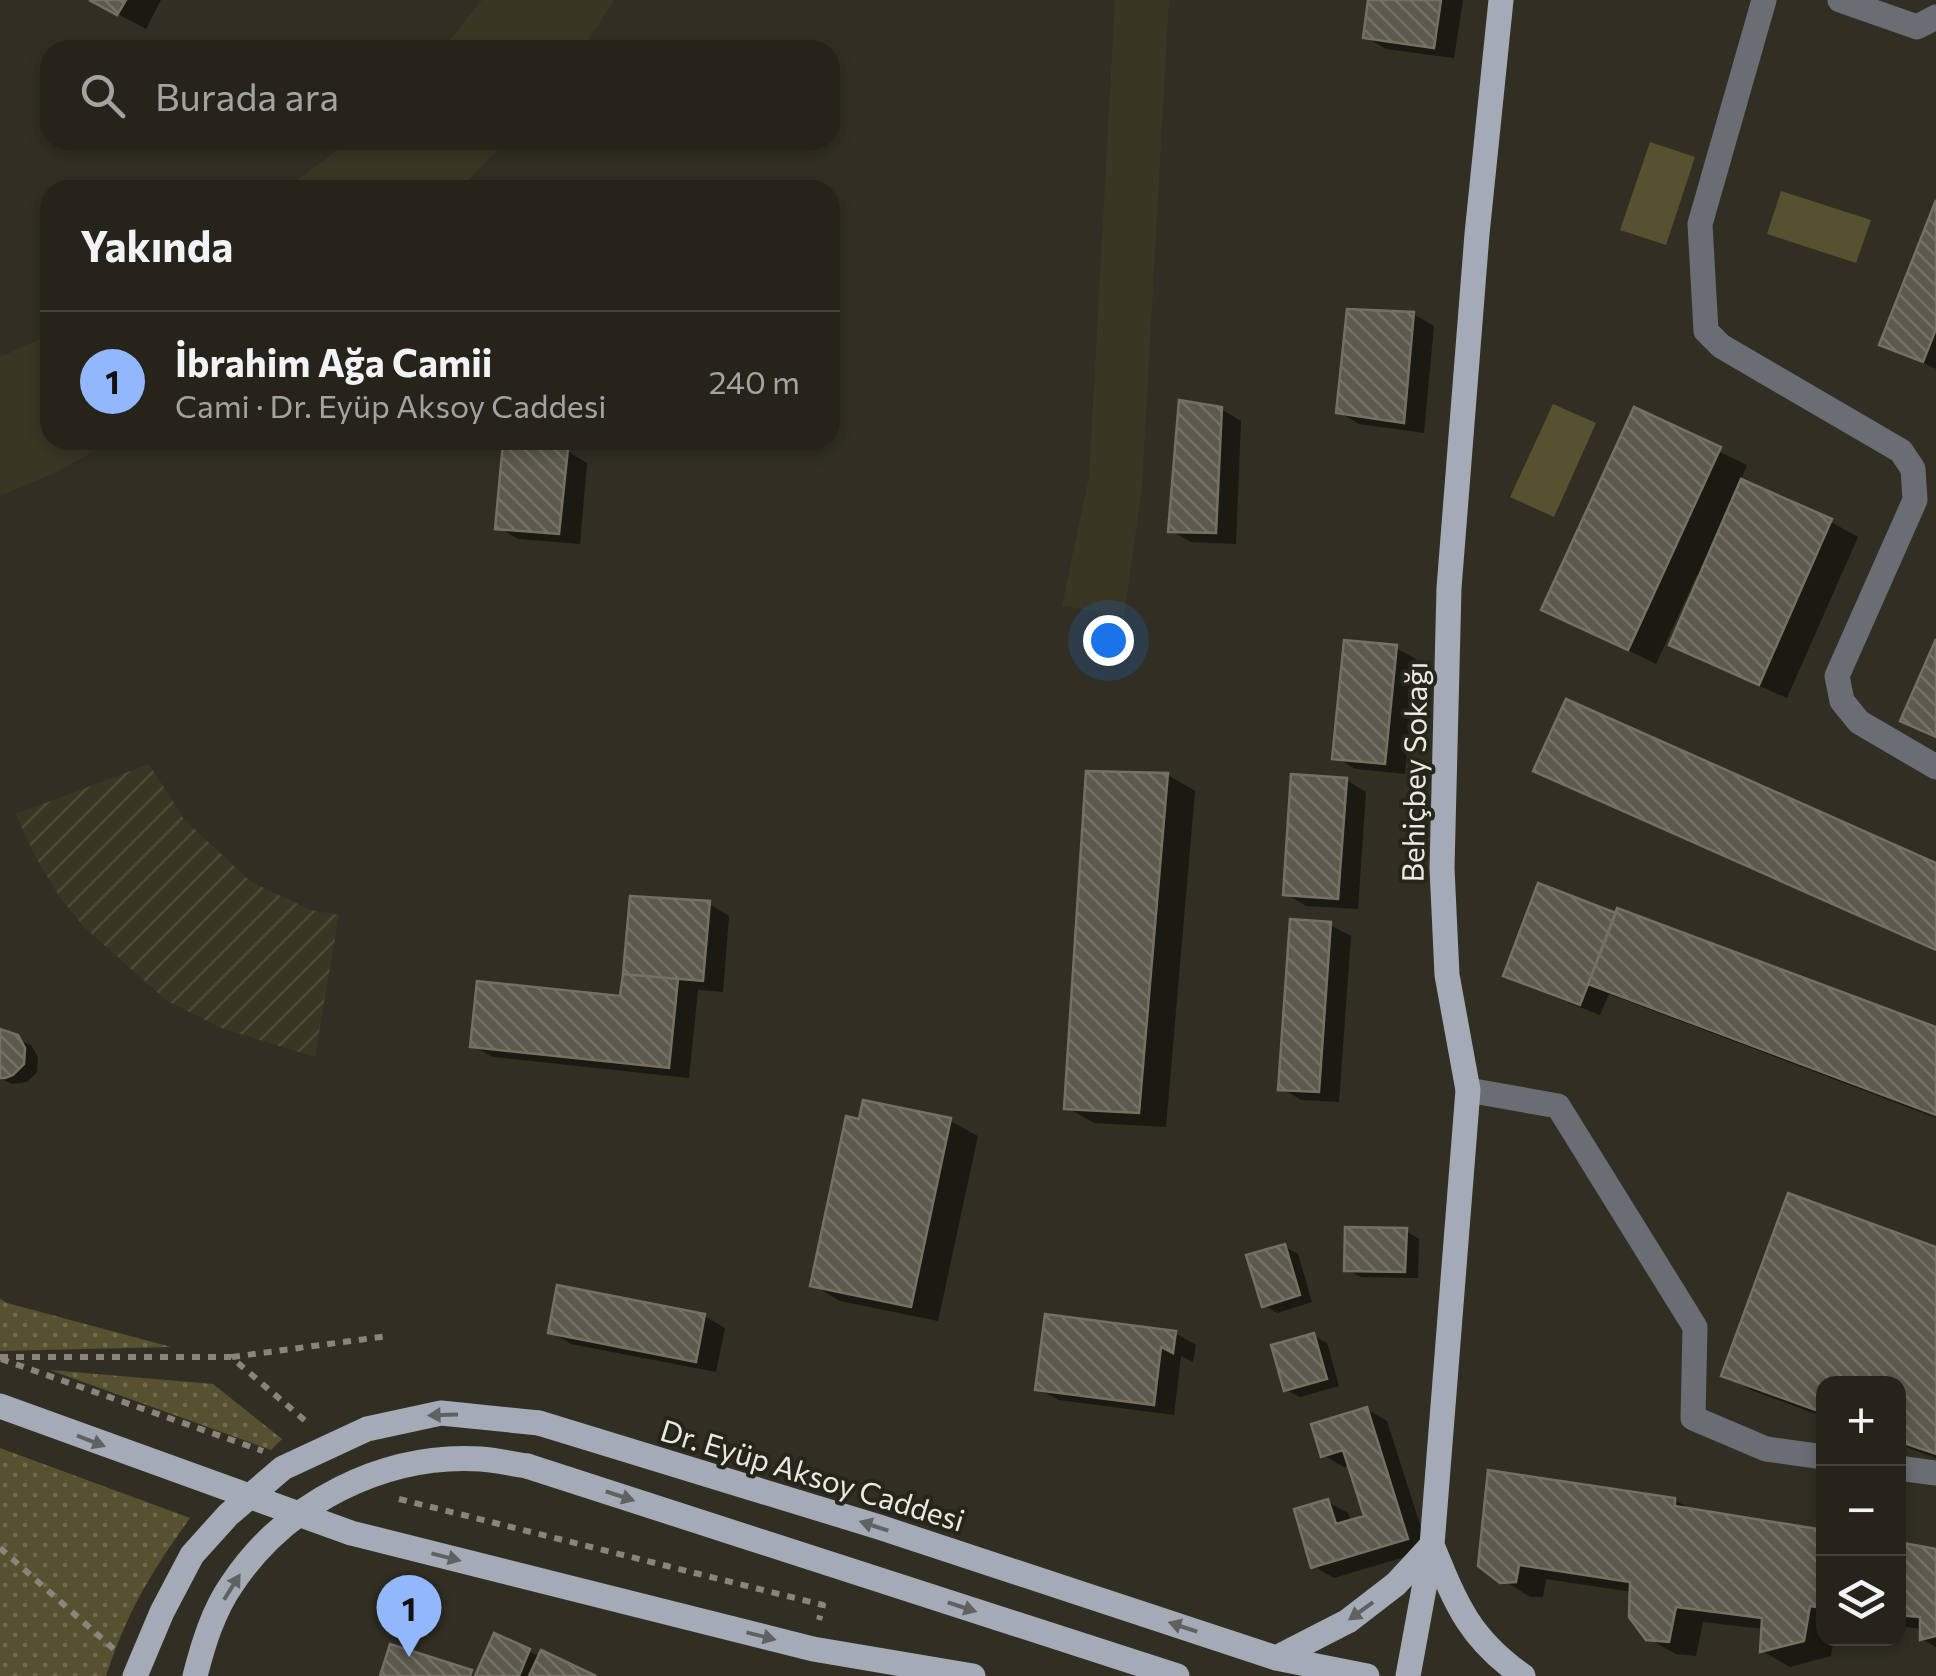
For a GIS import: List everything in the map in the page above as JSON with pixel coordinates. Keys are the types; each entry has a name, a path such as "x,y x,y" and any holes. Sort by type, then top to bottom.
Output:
{"main road":[{"name":"Behiçbey Sokağı","path":"1408,1676 1432,1545 1468,1090 1448,974 1442,868 1449,588 1476,234 1501,0"},
{"path":"0,1406 121,1453 351,1533 813,1649 974,1676"},
{"name":"Dr. Eyüp Aksoy Caddesi","path":"146,1676 162,1612 192,1555 228,1515 283,1468 326,1446 368,1429 440,1412 539,1423 879,1527 1276,1658 1367,1676"},
{"path":"195,1676 205,1640 230,1586 268,1538 318,1500 366,1476 403,1466 480,1459 527,1466 1177,1676"},
{"path":"1276,1658 1348,1621 1375,1602 1432,1545 1465,1617 1491,1654 1523,1676"},
{"path":"135,1676 162,1612"}],"lane":[{"path":"1764,0 1700,224 1706,331 1721,346 1901,450 1913,469 1915,500 1836,676 1842,701 1859,722 1936,767"},
{"path":"1840,0 1917,27 1936,17"},
{"path":"1468,1090 1558,1106 1696,1327 1693,1418 1766,1449 1816,1456"},
{"path":"1906,1469 1936,1473"}],"path":[{"path":"230,1357 388,1336"},
{"path":"0,1359 264,1452"},
{"path":"0,1548 119,1654"}],"shaded area":[{"path":"482,0 614,0 588,40 450,40"},
{"path":"1115,0 1169,0 1142,488 1124,616 1062,606 1089,477"},
{"path":"1650,142 1695,157 1666,245 1620,230"},
{"path":"338,150 497,150 469,180 297,180"},
{"path":"1781,191 1871,220 1856,263 1767,234"},
{"path":"40,339 40,450 96,450 0,496 0,357"},
{"path":"1553,404 1596,423 1554,517 1510,497"},
{"path":"149,764 184,819 251,882 311,910 339,915 315,1057 221,1028 167,1001 84,927 35,856 16,814"},
{"path":"0,1299 7,1303 171,1347 0,1351"},
{"path":"50,1370 213,1384 282,1439 271,1450"},
{"path":"0,1448 190,1518 141,1593 106,1676 0,1676"}],"building":[{"path":"89,0 126,0 117,15"},
{"path":"1368,0 1441,0 1434,48 1363,38"},
{"path":"1936,200 1936,329 1923,362 1879,345"},
{"path":"1347,309 1414,312 1404,423 1336,413"},
{"path":"1179,400 1222,407 1216,533 1168,532"},
{"path":"1634,407 1721,447 1628,650 1541,610"},
{"path":"502,450 568,450 559,534 495,529"},
{"path":"1741,479 1832,519 1759,685 1669,645"},
{"path":"1936,639 1936,737 1900,721"},
{"path":"1344,640 1397,645 1385,764 1332,759"},
{"path":"1566,699 1936,863 1936,950 1533,771"},
{"path":"1086,771 1168,773 1139,1113 1064,1109"},
{"path":"1291,774 1347,778 1338,899 1283,895"},
{"path":"1538,883 1616,913 1580,1005 1503,976"},
{"path":"630,896 710,901 703,981 623,974"},
{"path":"1617,908 1936,1027 1936,1115 1588,984"},
{"path":"1290,919 1331,922 1319,1092 1278,1090"},
{"path":"623,974 678,979 669,1068 470,1047 477,981 620,996"},
{"path":"0,1029 18,1035 25,1048 24,1064 5,1078 0,1078"},
{"path":"863,1100 951,1118 911,1307 810,1286 846,1116 859,1119"},
{"path":"1788,1193 1936,1247 1936,1454 1906,1444 1906,1376 1816,1376 1816,1410 1721,1376"},
{"path":"1345,1227 1407,1228 1405,1272 1344,1271"},
{"path":"1285,1244 1300,1295 1262,1307 1246,1255"},
{"path":"557,1285 705,1314 696,1362 548,1333"},
{"path":"1045,1314 1176,1331 1173,1353 1161,1347 1154,1405 1035,1390"},
{"path":"1314,1333 1327,1379 1284,1391 1271,1345"},
{"path":"1367,1407 1408,1539 1311,1568 1294,1509 1328,1499 1336,1524 1364,1516 1343,1450 1321,1457 1311,1424"},
{"path":"1488,1470 1675,1498 1675,1506 1816,1529 1816,1607 1810,1606 1804,1641 1760,1652 1762,1618 1676,1607 1669,1642 1646,1640 1629,1617 1630,1582 1519,1565 1516,1582 1500,1583 1478,1566"},
{"path":"1906,1543 1936,1549 1936,1636 1920,1640 1920,1617 1906,1616"},
{"path":"494,1633 530,1649 519,1676 475,1676"},
{"path":"390,1644 472,1670 470,1676 380,1676"},
{"path":"541,1650 596,1676 529,1676"}],"place":[{"name":"İbrahim Ağa Camii","path":"409,1657"}]}
